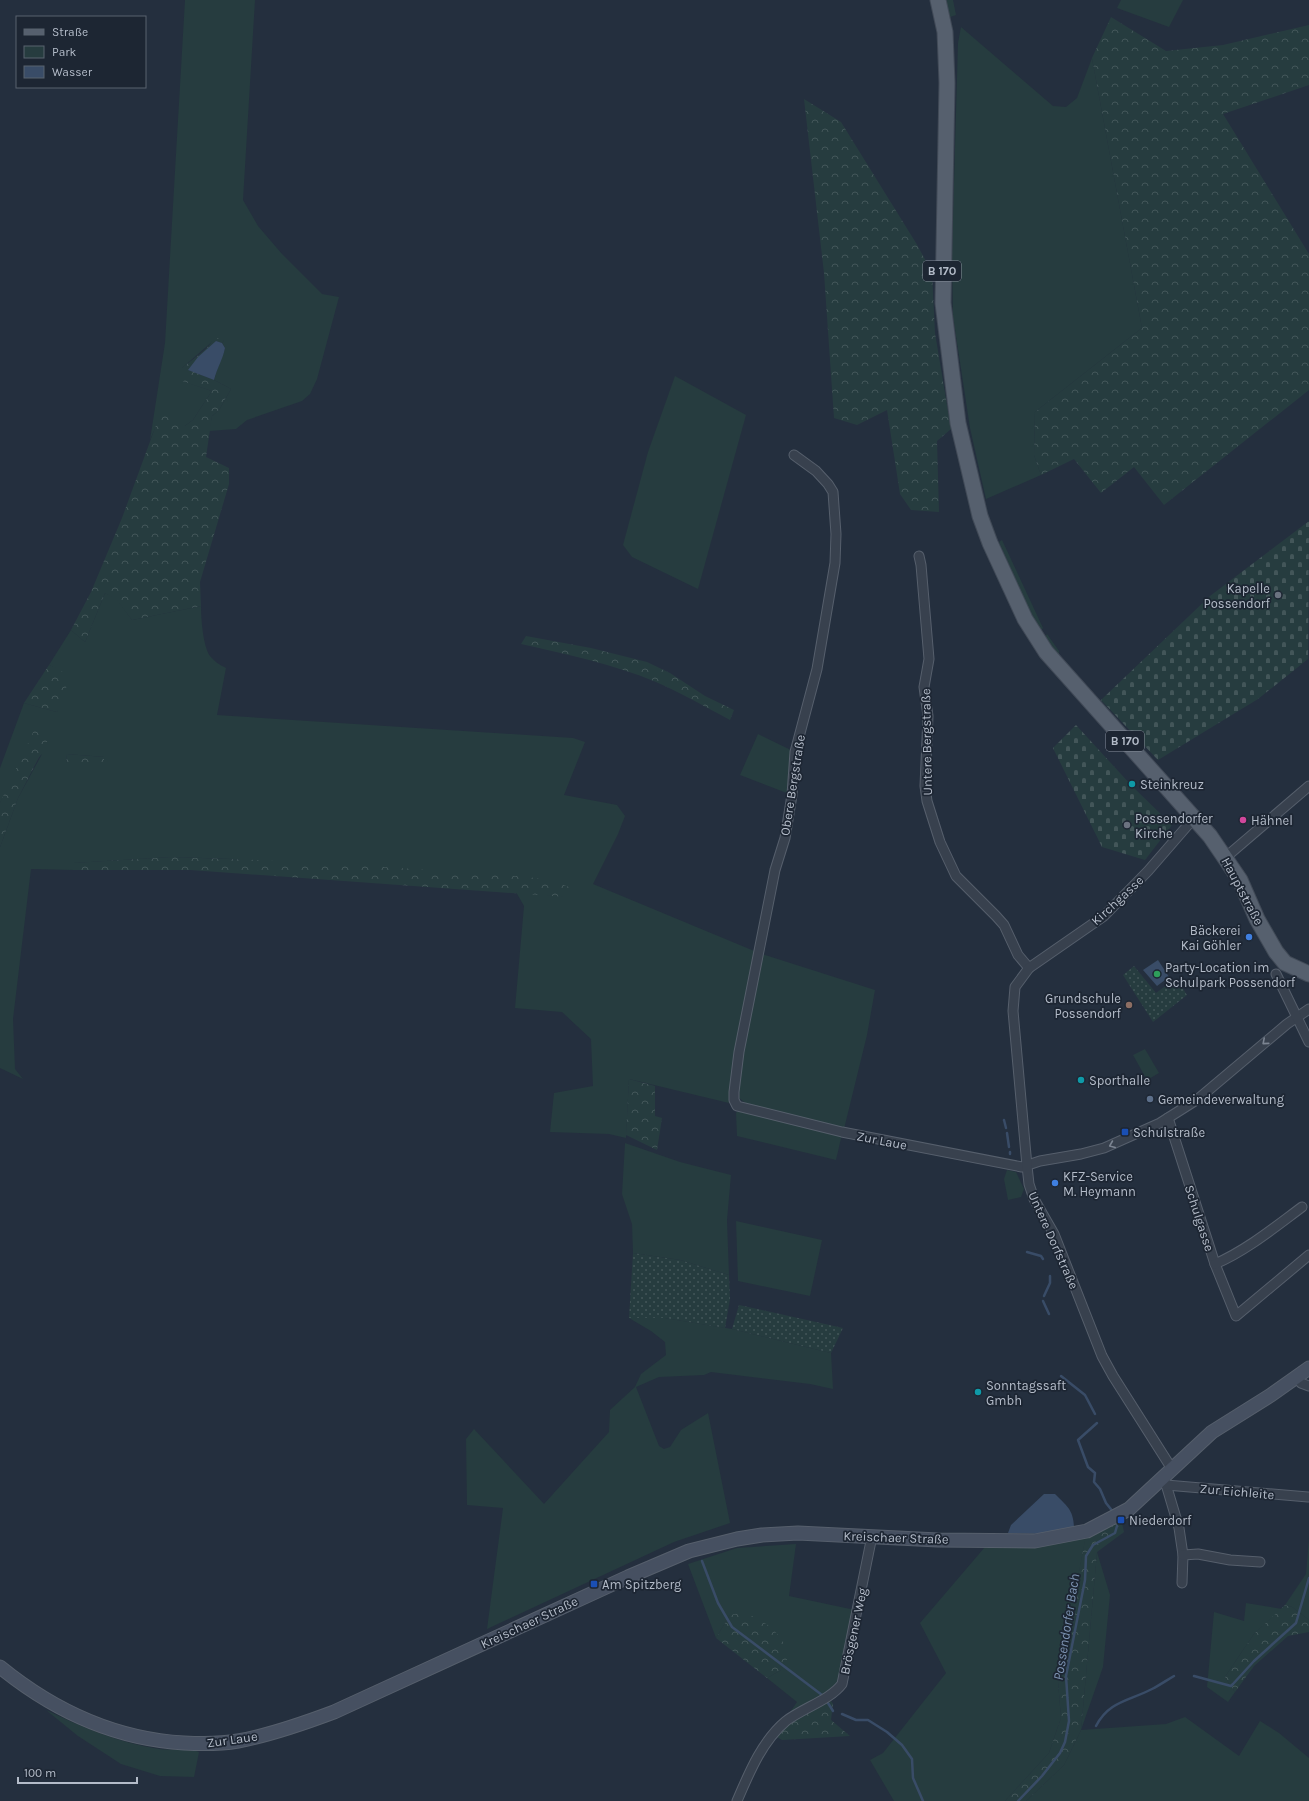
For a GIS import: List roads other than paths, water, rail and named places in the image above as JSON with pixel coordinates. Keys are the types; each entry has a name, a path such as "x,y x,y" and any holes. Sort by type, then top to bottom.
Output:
{"main road":[{"name":"Hauptstraße","path":"938,0 945,32 947,83 943,303 958,423 980,516 990,544 1025,619 1056,664 1194,818 1226,857 1240,880 1257,919 1276,952 1285,963 1309,974"},
{"name":"Kreischaer Straße","path":"465,1652 689,1551 737,1539 762,1535 798,1533 938,1540 1035,1541 1087,1531 1129,1509 1167,1477 1212,1432 1297,1378 1309,1368"},
{"name":"Zur Laue","path":"0,1667 20,1683 78,1717 128,1735 165,1742 204,1744 237,1741 290,1729 334,1712 465,1652"}],"street":[{"name":"Obere Bergstraße","path":"737,1106 734,1100 734,1092 739,1052 775,870 785,838 792,795 795,752 817,669 835,563 836,534 833,492 816,471 794,455"},
{"name":"Untere Bergstraße","path":"919,556 929,645 929,658 924,687 928,716 925,786 927,801 940,842 956,876 1004,926 1018,955 1029,968"},
{"path":"1226,857 1309,786"},
{"name":"Kirchgasse","path":"1029,968 1104,916 1148,871 1194,818"},
{"name":"Untere Dorfstraße","path":"1029,968 1015,987 1013,1011 1027,1166 1034,1199 1054,1234 1102,1356 1167,1477"},
{"path":"1276,974 1296,1018 1309,1042"},
{"path":"1027,1166 1040,1161 1104,1148 1168,1118 1211,1089 1296,1018 1309,1009"},
{"name":"Zur Laue","path":"737,1106 842,1132 1022,1167 1027,1166"},
{"name":"Schulgasse","path":"1168,1118 1215,1264 1236,1316 1309,1255"},
{"path":"1215,1264 1228,1259 1302,1207"},
{"path":"1297,1378 1301,1384 1309,1386"},
{"path":"1167,1477 1179,1528 1183,1555 1182,1583"},
{"name":"Zur Eichleite","path":"1167,1477 1308,1497"},
{"name":"Brösgener Weg","path":"737,1801 752,1766 773,1735 787,1721 812,1704 836,1692 842,1684 872,1536"},
{"path":"1183,1555 1198,1554 1230,1560 1260,1562"}],"water":[{"path":"216,341 222,343 225,348 214,380 188,370 198,357"},
{"name":"Party-Location im Schulpark Possendorf","path":"1158,960 1169,977 1157,986 1143,970"},
{"path":"1044,1494 1055,1494 1066,1505 1073,1517 1074,1529 1047,1534 1008,1533 1011,1525"}],"waterway":[{"name":"Possendorfer Bach","path":"1004,1120 1006,1128"},
{"name":"Possendorfer Bach","path":"1007,1133 1009,1147"},
{"name":"Possendorfer Bach","path":"1027,1252 1041,1256 1043,1259"},
{"name":"Possendorfer Bach","path":"1044,1296 1050,1283 1050,1276"},
{"name":"Possendorfer Bach","path":"1043,1301 1049,1314"},
{"name":"Possendorfer Bach","path":"1061,1376 1085,1395 1095,1414"},
{"name":"Possendorfer Bach","path":"1097,1423 1078,1440 1088,1467 1095,1473 1094,1482 1100,1489 1106,1503 1114,1513"},
{"name":"Possendorfer Bach","path":"1018,1801 1042,1776 1060,1753 1065,1742 1069,1721 1066,1676 1085,1580 1086,1556 1093,1545 1115,1533 1117,1526"},
{"path":"702,1561 718,1603 732,1627 822,1695"},
{"path":"1194,1676 1231,1686 1254,1661 1296,1623 1309,1578"},
{"path":"1096,1726 1101,1718 1113,1706 1144,1693 1174,1676"},
{"path":"828,1703 833,1711"},
{"path":"842,1714 856,1720 868,1720 887,1732 902,1745 912,1759 913,1778 923,1801"}],"place":[{"name":"Kapelle Possendorf","path":"1278,595"},
{"name":"Steinkreuz","path":"1132,784"},
{"name":"Hähnel","path":"1243,820"},
{"name":"Possendorfer Kirche","path":"1127,825"},
{"name":"Bäckerei Kai Göhler","path":"1249,937"},
{"name":"Party-Location im Schulpark Possendorf","path":"1157,974"},
{"name":"Grundschule Possendorf","path":"1129,1005"},
{"name":"Sporthalle","path":"1081,1080"},
{"name":"Gemeindeverwaltung","path":"1150,1099"},
{"name":"Schulstraße","path":"1125,1132"},
{"name":"KFZ-Service M. Heymann","path":"1055,1183"},
{"name":"Sonntagssaft Gmbh","path":"978,1392"},
{"name":"Niederdorf","path":"1121,1520"},
{"name":"Am Spitzberg","path":"594,1584"}]}
